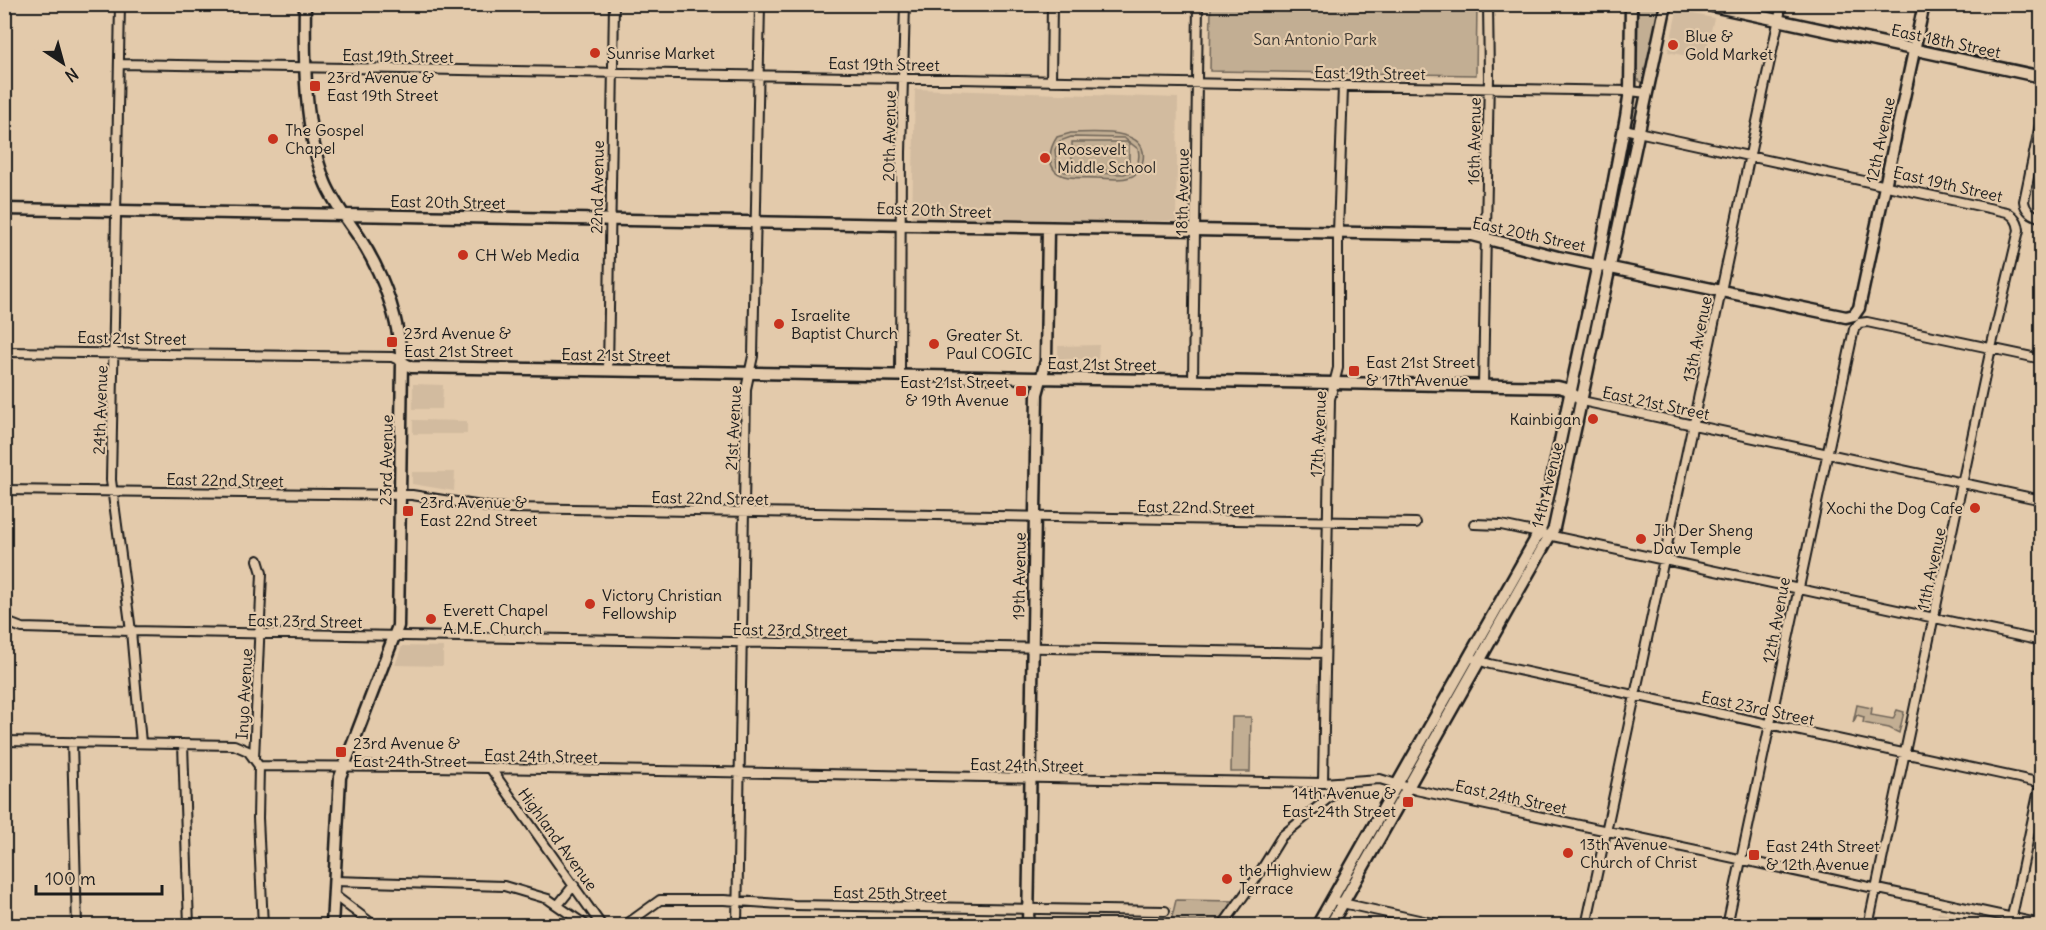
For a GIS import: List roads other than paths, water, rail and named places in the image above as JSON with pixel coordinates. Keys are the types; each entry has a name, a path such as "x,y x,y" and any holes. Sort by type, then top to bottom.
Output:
{"street":[{"name":"24th Avenue","path":"120,4 118,210 111,480 131,632 141,743"},
{"name":"23rd Avenue","path":"305,4 304,68 319,163 326,183 343,215 376,265 396,322 402,362 398,621 344,766 340,783 332,926"},
{"name":"22nd Avenue","path":"608,370 614,4"},
{"name":"21st Avenue","path":"737,926 746,389 753,356 760,4"},
{"name":"20th Avenue","path":"900,375 905,4"},
{"path":"1051,81 1052,4"},
{"name":"18th Avenue","path":"1192,381 1198,4"},
{"name":"16th Avenue","path":"1483,386 1489,89 1488,4"},
{"name":"14th Avenue","path":"1317,926 1337,901 1403,786 1474,659 1538,534 1544,516 1598,264 1624,129 1630,91 1631,4"},
{"name":"14th Avenue","path":"1474,659 1554,528 1666,4"},
{"name":"East 18th Street","path":"1703,4 2042,77"},
{"name":"13th Avenue","path":"1586,926 1782,4"},
{"name":"12th Avenue","path":"1727,926 1924,4"},
{"name":"East 19th Street","path":"120,64 1647,93"},
{"name":"17th Avenue","path":"1323,783 1330,399 1338,363 1338,233 1343,86"},
{"path":"2042,115 2024,201 2027,211 2042,218"},
{"name":"East 19th Street","path":"1624,129 1886,184 2007,212 2016,219"},
{"name":"East 20th Street","path":"4,209 1472,235 1558,257 2042,359"},
{"name":"11th Avenue","path":"1868,926 1991,348 2019,230 2016,219"},
{"name":"19th Avenue","path":"1028,926 1037,394 1046,361 1048,228"},
{"name":"East 21st Street","path":"4,352 392,357 411,367 1558,387 1582,401 2042,500"},
{"name":"East 22nd Street","path":"4,490 412,495 488,507 1416,523"},
{"path":"1474,524 1501,525 2042,641"},
{"name":"Inyo Avenue","path":"254,758 262,573 258,560"},
{"name":"East 23rd Street","path":"4,621 22,628 131,632 1325,653"},
{"name":"East 23rd Street","path":"1474,659 1635,696 2041,780"},
{"path":"4,741 234,745 248,751 259,766 258,818 262,926"},
{"path":"72,742 77,926"},
{"path":"183,744 189,926"},
{"name":"East 24th Street","path":"259,766 1323,783 1380,779 1606,831 1876,888 2011,921 2042,924"},
{"name":"Highland Avenue","path":"491,769 602,926"},
{"path":"2011,921 2041,780"},
{"path":"1222,926 1256,880 1282,837 1331,796 1341,783"},
{"path":"334,881 504,886 538,896 558,905 587,926"},
{"path":"558,905 574,885"},
{"path":"334,895 375,926"},
{"name":"East 25th Street","path":"624,926 660,900 794,905 1165,911"},
{"path":"1337,901 1446,926"},
{"name":"14th Avenue","path":"1330,926 1337,901"}],"place":[{"name":"Blue & Gold Market","path":"1673,45"},
{"name":"Sunrise Market","path":"595,53"},
{"name":"23rd Avenue & East 19th Street","path":"315,86"},
{"name":"The Gospel Chapel","path":"273,139"},
{"name":"Roosevelt Middle School","path":"1045,158"},
{"name":"CH Web Media","path":"463,255"},
{"name":"Israelite Baptist Church","path":"779,324"},
{"name":"23rd Avenue & East 21st Street","path":"392,342"},
{"name":"Greater St. Paul COGIC","path":"934,344"},
{"name":"East 21st Street & 17th Avenue","path":"1354,371"},
{"name":"East 21st Street & 19th Avenue","path":"1021,391"},
{"name":"Kainbigan","path":"1593,419"},
{"name":"Xochi the Dog Cafe","path":"1975,508"},
{"name":"23rd Avenue & East 22nd Street","path":"408,511"},
{"name":"Jih Der Sheng Daw Temple","path":"1641,539"},
{"name":"Victory Christian Fellowship","path":"590,604"},
{"name":"Everett Chapel A.M.E. Church","path":"431,619"},
{"name":"23rd Avenue & East 24th Street","path":"341,752"},
{"name":"14th Avenue & East 24th Street","path":"1408,802"},
{"name":"13th Avenue Church of Christ","path":"1568,853"},
{"name":"East 24th Street & 12th Avenue","path":"1754,855"},
{"name":"the Highview Terrace","path":"1227,879"}],"park label":[{"name":"San Antonio Park","path":"1315,39"}]}
